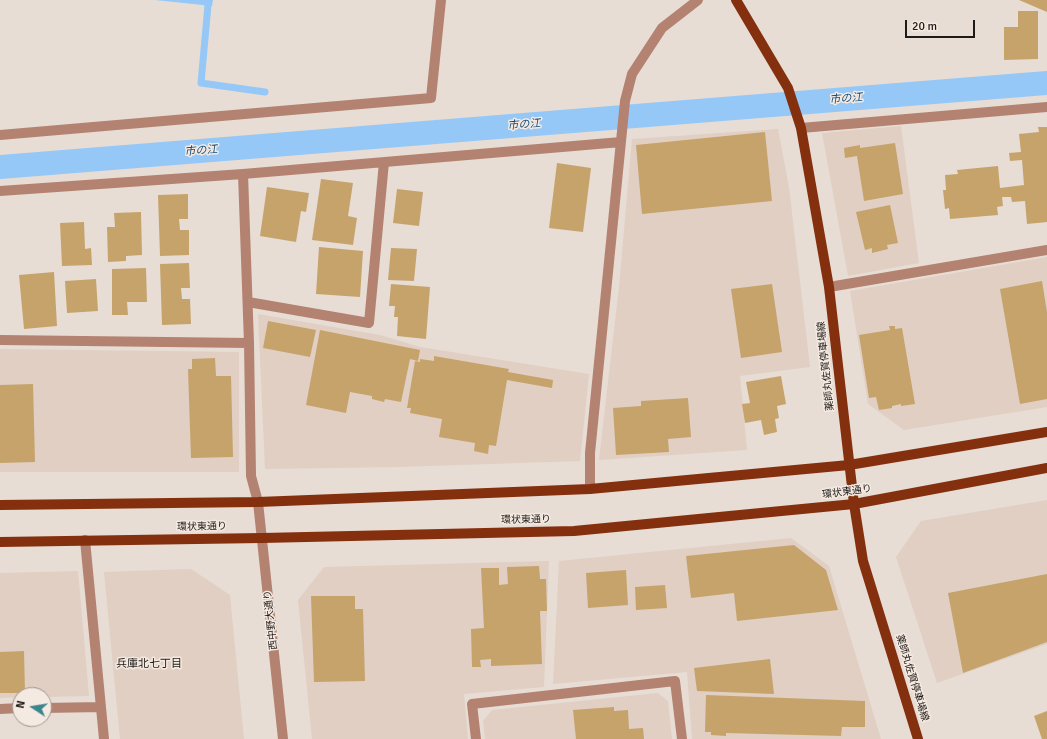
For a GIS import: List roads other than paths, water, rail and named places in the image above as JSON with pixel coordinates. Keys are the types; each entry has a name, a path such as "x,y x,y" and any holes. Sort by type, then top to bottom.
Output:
{"main road":[{"name":"薬師丸佐賀停車場線","path":"736,0 788,88 800,125 829,287 849,465 864,561 918,739"},
{"path":"0,505 258,502 590,489 849,465 1047,432"},
{"name":"環状東通り","path":"0,542 574,531 854,504 1047,468"}],"street":[{"path":"0,135 431,98 441,0"},
{"path":"590,489 590,453 625,101 632,74 662,28 698,0"},
{"path":"800,125 1047,108"},
{"path":"0,191 243,174 621,139"},
{"path":"248,302 369,323 384,162"},
{"name":"西中野大通り","path":"243,174 248,302 251,476 258,502 283,739"},
{"path":"829,287 1047,250"},
{"path":"0,340 249,343"},
{"path":"85,540 104,739"},
{"path":"476,739 472,704 675,681 682,739"},
{"path":"52,708 101,707"},
{"path":"0,708 12,708"}],"water":[{"path":"155,0 213,0 212,6"}],"waterway":[{"path":"205,0 208,5 201,83 265,92"},
{"name":"市の江","path":"0,167 1047,83"}],"district":[{"name":"兵庫北七丁目","path":"149,664"}]}
